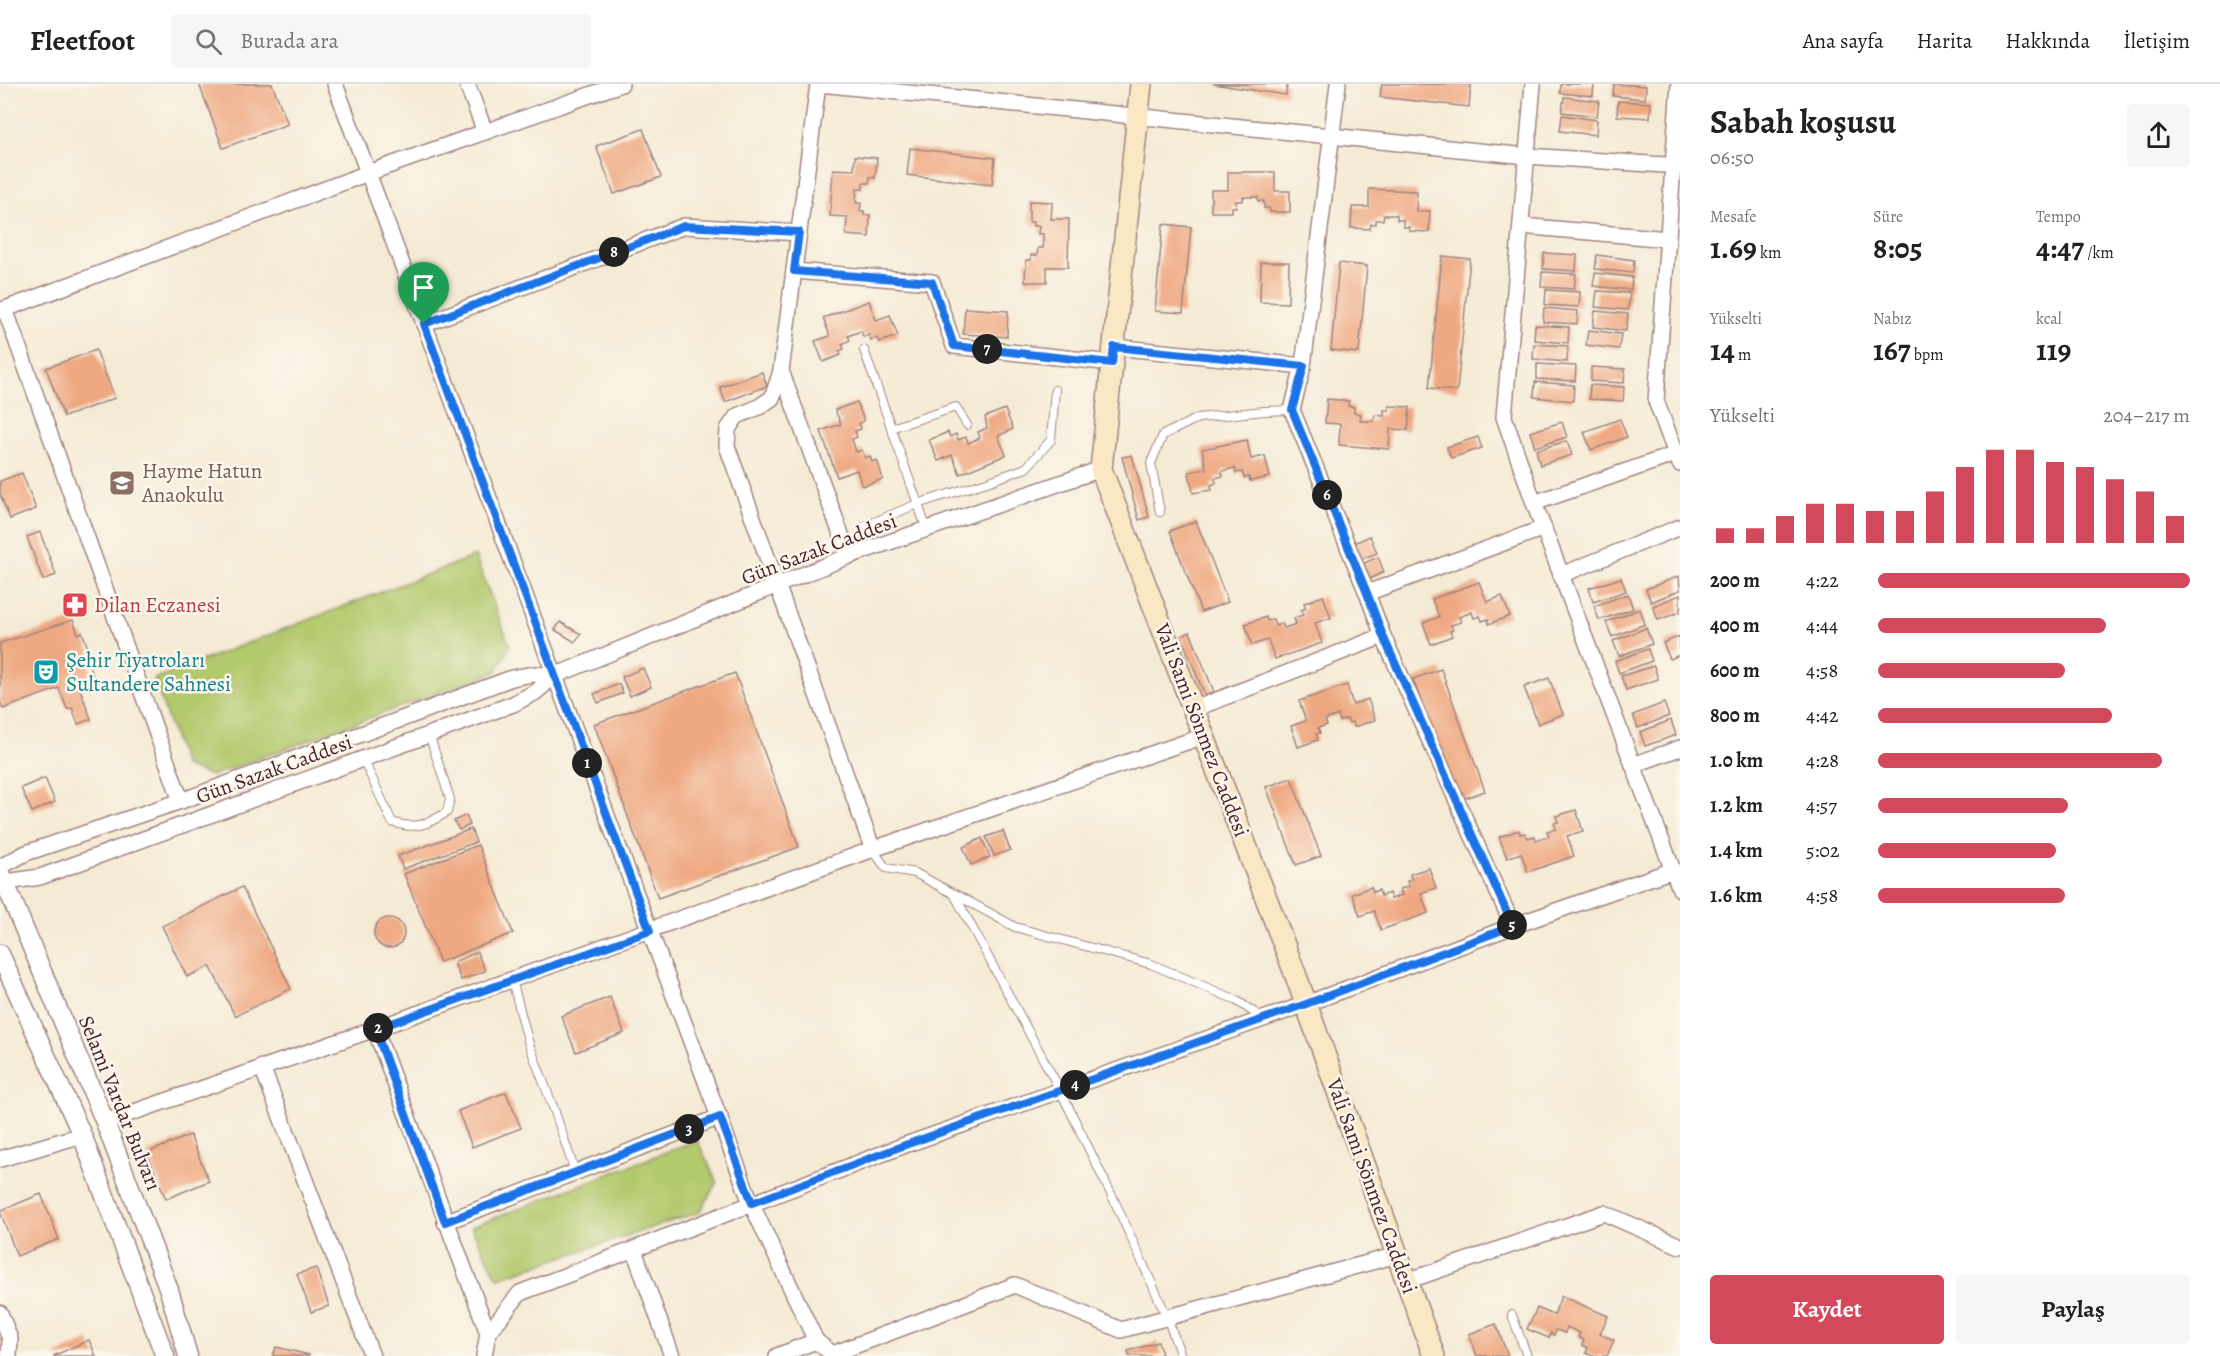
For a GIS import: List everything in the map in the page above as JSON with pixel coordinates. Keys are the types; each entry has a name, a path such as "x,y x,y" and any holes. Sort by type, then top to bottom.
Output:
{"main road":[{"name":"Vali Sami Sönmez Caddesi","path":"1141,84 1101,469 1306,1004 1434,1356"}],"street":[{"path":"334,84 752,1203 816,1341 834,1355 1015,1285 1121,1329 1397,1255"},
{"path":"466,84 485,132"},
{"path":"181,801 2,310 368,173 621,84"},
{"path":"873,850 727,446 728,429 737,416 759,407 772,398 781,371 819,84 1527,156 1677,165"},
{"path":"1338,84 1304,366 1292,410 1383,636 1513,926"},
{"path":"1533,84 1504,417 1534,503 1680,889"},
{"path":"1534,503 1678,459 1656,401 1668,239 1677,165 1679,84"},
{"path":"424,324 684,226 799,232"},
{"path":"1521,226 1668,239"},
{"path":"794,271 932,282 954,346 1304,366"},
{"path":"781,371 849,556"},
{"name":"Gün Sazak Caddesi","path":"1,876 40,877 513,704 536,692 554,676 849,556 927,531 1101,469"},
{"path":"1561,575 1680,527"},
{"path":"1367,593 1544,528"},
{"path":"1194,709 1383,636"},
{"name":"Gün Sazak Caddesi","path":"1,876 26,853 181,801 512,678 533,674 554,676"},
{"path":"105,1122 375,1029 873,850 1204,736"},
{"path":"1633,765 1680,748"},
{"path":"484,1356 488,1333 520,1293 905,1145 1306,1004 1513,926 1673,870"},
{"name":"Selami Vardar Bulvarı","path":"1,876 105,1122 169,1290 188,1356"},
{"path":"0,954 82,1135 165,1356"},
{"path":"375,1029 488,1333"},
{"path":"262,1067 372,1356"},
{"path":"445,1222 720,1117"},
{"path":"0,1159 82,1135"},
{"path":"1407,1281 1604,1213 1679,1248"},
{"path":"634,1250 672,1356"},
{"path":"0,1313 10,1339 9,1356"},
{"path":"777,1356 816,1341"}],"lane":[{"path":"864,350 927,531"},
{"path":"865,526 917,504 1026,468 1051,440 1055,390"},
{"path":"891,428 956,407 967,426"},
{"path":"1160,512 1151,463 1163,435 1198,418 1292,410"},
{"path":"363,759 392,822 408,827 430,823 447,813 450,800 429,734"},
{"path":"873,850 886,868 915,873 1015,927 1151,964 1234,999 1264,1019"},
{"path":"954,894 1060,1090 1115,1202 1167,1317 1181,1356"},
{"path":"512,980 529,1044 575,1172"},
{"path":"1512,1315 1527,1356"}],"green space":[{"path":"475,556 510,646 496,672 211,776 184,766 154,679"},
{"path":"697,1140 717,1182 700,1212 498,1278 471,1227"}],"building":[{"path":"199,84 272,84 288,124 223,148"},
{"path":"1213,84 1287,84 1286,95"},
{"path":"1382,84 1471,84 1469,107 1380,97"},
{"path":"1561,84 1594,84 1593,96 1560,93"},
{"path":"1614,84 1646,86 1645,99 1613,96"},
{"path":"1564,97 1599,101 1597,116 1562,112"},
{"path":"1618,101 1651,103 1650,118 1617,116"},
{"path":"1562,115 1597,120 1596,135 1560,131"},
{"path":"643,129 661,177 614,194 596,146"},
{"path":"910,148 995,158 992,185 907,175"},
{"path":"855,156 877,158 875,178 870,177 869,183 863,183 863,189 857,189 856,203 861,203 860,211 864,211 864,215 870,215 869,237 846,235 847,217 830,216 833,169 854,170"},
{"path":"1228,172 1275,172 1275,191 1290,191 1290,212 1270,212 1269,208 1264,208 1264,201 1258,201 1258,197 1243,197 1243,201 1236,201 1236,207 1232,207 1232,212 1211,212 1211,190 1228,190"},
{"path":"1369,189 1417,191 1416,211 1430,211 1429,232 1409,231 1409,227 1403,227 1403,220 1397,220 1397,215 1384,215 1383,220 1376,220 1376,224 1371,224 1370,229 1351,228 1352,207 1369,207"},
{"path":"1029,201 1052,202 1051,219 1069,219 1068,267 1047,267 1047,282 1025,282 1026,260 1031,260 1031,255 1037,255 1038,248 1043,248 1043,234 1038,234 1039,226 1033,226 1033,222 1029,222"},
{"path":"1163,224 1191,227 1183,313 1155,311"},
{"path":"1544,253 1577,255 1576,271 1543,269"},
{"path":"1597,255 1634,260 1633,273 1595,269"},
{"path":"1442,256 1470,259 1457,391 1429,388"},
{"path":"1261,262 1289,262 1288,303 1260,302"},
{"path":"1339,263 1367,266 1359,353 1331,350"},
{"path":"1542,272 1576,274 1574,289 1541,287"},
{"path":"1595,273 1632,277 1631,290 1593,286"},
{"path":"1546,290 1580,292 1579,307 1545,305"},
{"path":"1597,291 1630,293 1628,310 1595,307"},
{"path":"869,301 876,320 890,315 898,336 879,342 877,338 871,340 869,335 863,337 861,331 848,336 850,340 842,344 844,349 839,351 841,355 823,362 815,341 830,336 823,318"},
{"path":"965,308 1008,311 1007,337 963,334"},
{"path":"1544,308 1578,311 1577,324 1543,322"},
{"path":"1595,311 1628,314 1626,331 1593,327"},
{"path":"1535,325 1569,327 1568,343 1534,340"},
{"path":"1588,330 1621,334 1619,349 1586,345"},
{"path":"1534,344 1568,346 1567,362 1533,359"},
{"path":"96,350 115,398 64,417 46,368"},
{"path":"1537,364 1576,366 1575,381 1537,379"},
{"path":"1591,367 1625,369 1624,383 1591,381"},
{"path":"762,372 767,386 725,402 720,387"},
{"path":"1535,382 1574,385 1573,401 1534,397"},
{"path":"1590,385 1624,387 1623,401 1589,399"},
{"path":"1327,399 1349,401 1348,406 1354,407 1354,413 1361,414 1360,421 1374,421 1375,415 1384,416 1384,410 1389,410 1389,406 1410,407 1408,430 1390,429 1389,449 1339,445 1340,424 1325,423"},
{"path":"857,402 864,421 859,423 861,429 855,431 857,437 852,439 856,452 862,450 865,458 870,456 872,462 877,460 883,479 862,486 857,470 837,477 821,431 841,424 835,410"},
{"path":"1005,409 1013,429 998,436 1006,455 960,474 952,455 938,461 929,440 948,432 950,437 956,434 958,440 966,437 968,443 980,438 978,432 987,428 985,417"},
{"path":"1620,419 1627,437 1591,450 1584,432"},
{"path":"1562,422 1567,437 1535,447 1530,432"},
{"path":"1478,437 1482,448 1451,458 1447,447"},
{"path":"1247,440 1251,459 1265,456 1270,477 1250,481 1249,477 1244,478 1242,472 1236,473 1235,468 1222,471 1223,476 1215,478 1216,483 1211,485 1212,490 1193,493 1189,472 1206,469 1202,449"},
{"path":"1567,441 1572,455 1540,465 1536,450"},
{"path":"1132,455 1149,517 1139,520 1122,457"},
{"path":"22,473 36,509 10,519 0,494 0,481"},
{"path":"1196,521 1228,602 1201,612 1170,531"},
{"path":"40,532 56,575 43,580 27,537"},
{"path":"1370,536 1377,553 1359,560 1352,544"},
{"path":"1378,557 1384,572 1367,580 1360,565"},
{"path":"1679,576 1680,590 1651,602 1646,589"},
{"path":"1621,578 1626,591 1593,602 1589,588"},
{"path":"1479,582 1487,602 1502,596 1510,616 1489,624 1488,619 1482,621 1480,616 1474,618 1472,612 1459,617 1461,622 1451,625 1452,636 1431,644 1423,623 1439,617 1432,599"},
{"path":"1628,594 1633,609 1599,620 1594,606"},
{"path":"1680,595 1680,612 1658,620 1653,606"},
{"path":"1323,596 1331,618 1315,623 1322,643 1275,659 1268,640 1252,645 1245,624 1266,617 1267,621 1273,619 1275,626 1282,623 1284,628 1296,624 1294,618 1303,615 1301,610 1306,608 1304,603"},
{"path":"1640,609 1645,624 1612,637 1606,622"},
{"name":"Şehir Tiyatroları Sultandere Sahnesi","path":"73,620 78,634 82,632 94,663 89,665 94,678 78,684 91,719 78,724 72,708 67,709 59,688 3,709 0,701 0,643"},
{"path":"560,622 581,634 575,642 555,630"},
{"path":"1646,628 1652,644 1619,656 1613,641"},
{"path":"1190,632 1214,692 1205,696 1181,636"},
{"path":"1680,636 1680,655 1670,659 1663,643"},
{"path":"1648,649 1652,661 1619,673 1615,661"},
{"path":"1654,666 1658,679 1626,690 1621,676"},
{"path":"643,668 651,687 630,696 622,677"},
{"path":"1441,669 1485,791 1457,801 1413,679"},
{"path":"735,673 799,847 658,898 594,724"},
{"path":"1549,678 1563,714 1538,724 1524,687"},
{"path":"619,684 623,693 598,703 594,694"},
{"path":"1347,685 1353,705 1368,699 1375,720 1354,727 1347,719 1340,721 1338,715 1325,720 1327,725 1318,728 1320,733 1316,734 1318,740 1298,747 1291,726 1306,721 1299,701"},
{"path":"1664,703 1669,716 1638,728 1633,715"},
{"path":"1671,720 1676,735 1645,746 1640,732"},
{"path":"45,778 55,802 32,812 21,788"},
{"path":"1291,778 1321,856 1296,865 1266,787"},
{"path":"1576,810 1583,831 1567,836 1574,856 1528,872 1521,853 1507,858 1499,837 1519,830 1520,834 1525,833 1527,838 1535,836 1536,841 1549,836 1547,831 1556,829 1554,823 1558,822 1556,816"},
{"path":"466,815 470,825 459,830 454,821"},
{"path":"471,829 476,842 403,869 398,856"},
{"path":"1003,831 1010,850 994,856 986,837"},
{"path":"982,838 990,857 971,865 963,847"},
{"path":"478,845 513,933 440,962 404,874"},
{"path":"1429,868 1436,888 1421,893 1428,913 1381,930 1374,911 1360,916 1352,894 1371,887 1373,892 1379,890 1381,896 1389,893 1391,899 1402,895 1400,889 1409,886 1407,881 1412,880 1410,874"},
{"path":"242,887 291,989 235,1016 210,966 187,977 162,926"},
{"path":"389,918 400,922 404,933 400,944 389,948 378,944 374,933 378,922"},
{"path":"477,952 485,971 461,980 454,962"},
{"path":"610,997 624,1033 576,1052 561,1016"},
{"path":"506,1092 521,1128 472,1147 458,1111"},
{"path":"190,1135 209,1181 166,1199 147,1153"},
{"path":"41,1194 59,1239 17,1256 0,1211"},
{"path":"316,1268 329,1306 311,1312 297,1274"},
{"path":"1561,1296 1608,1316 1600,1334 1614,1340 1607,1356 1593,1356 1586,1353 1588,1348 1582,1345 1584,1340 1578,1337 1580,1333 1567,1327 1565,1333 1556,1330 1549,1338 1527,1329 1537,1308 1554,1315"},
{"path":"1496,1324 1508,1356 1477,1356 1469,1334"},
{"path":"89,1340 96,1356 53,1356"},
{"path":"1158,1342 1162,1354 1129,1356 1128,1351"},
{"path":"276,1347 309,1355 273,1356"}],"place":[{"name":"Hayme Hatun Anaokulu","path":"122,483"},
{"name":"Dilan Eczanesi","path":"75,605"},
{"name":"Şehir Tiyatroları Sultandere Sahnesi","path":"46,672"}],"route":[{"path":"684,226 799,232 794,271 932,282 954,346 1112,363 1114,347 1304,366 1292,410 1383,636 1513,926 1306,1004 905,1145 752,1203 720,1117 445,1222 375,1029 650,931 424,324 684,226"}]}
